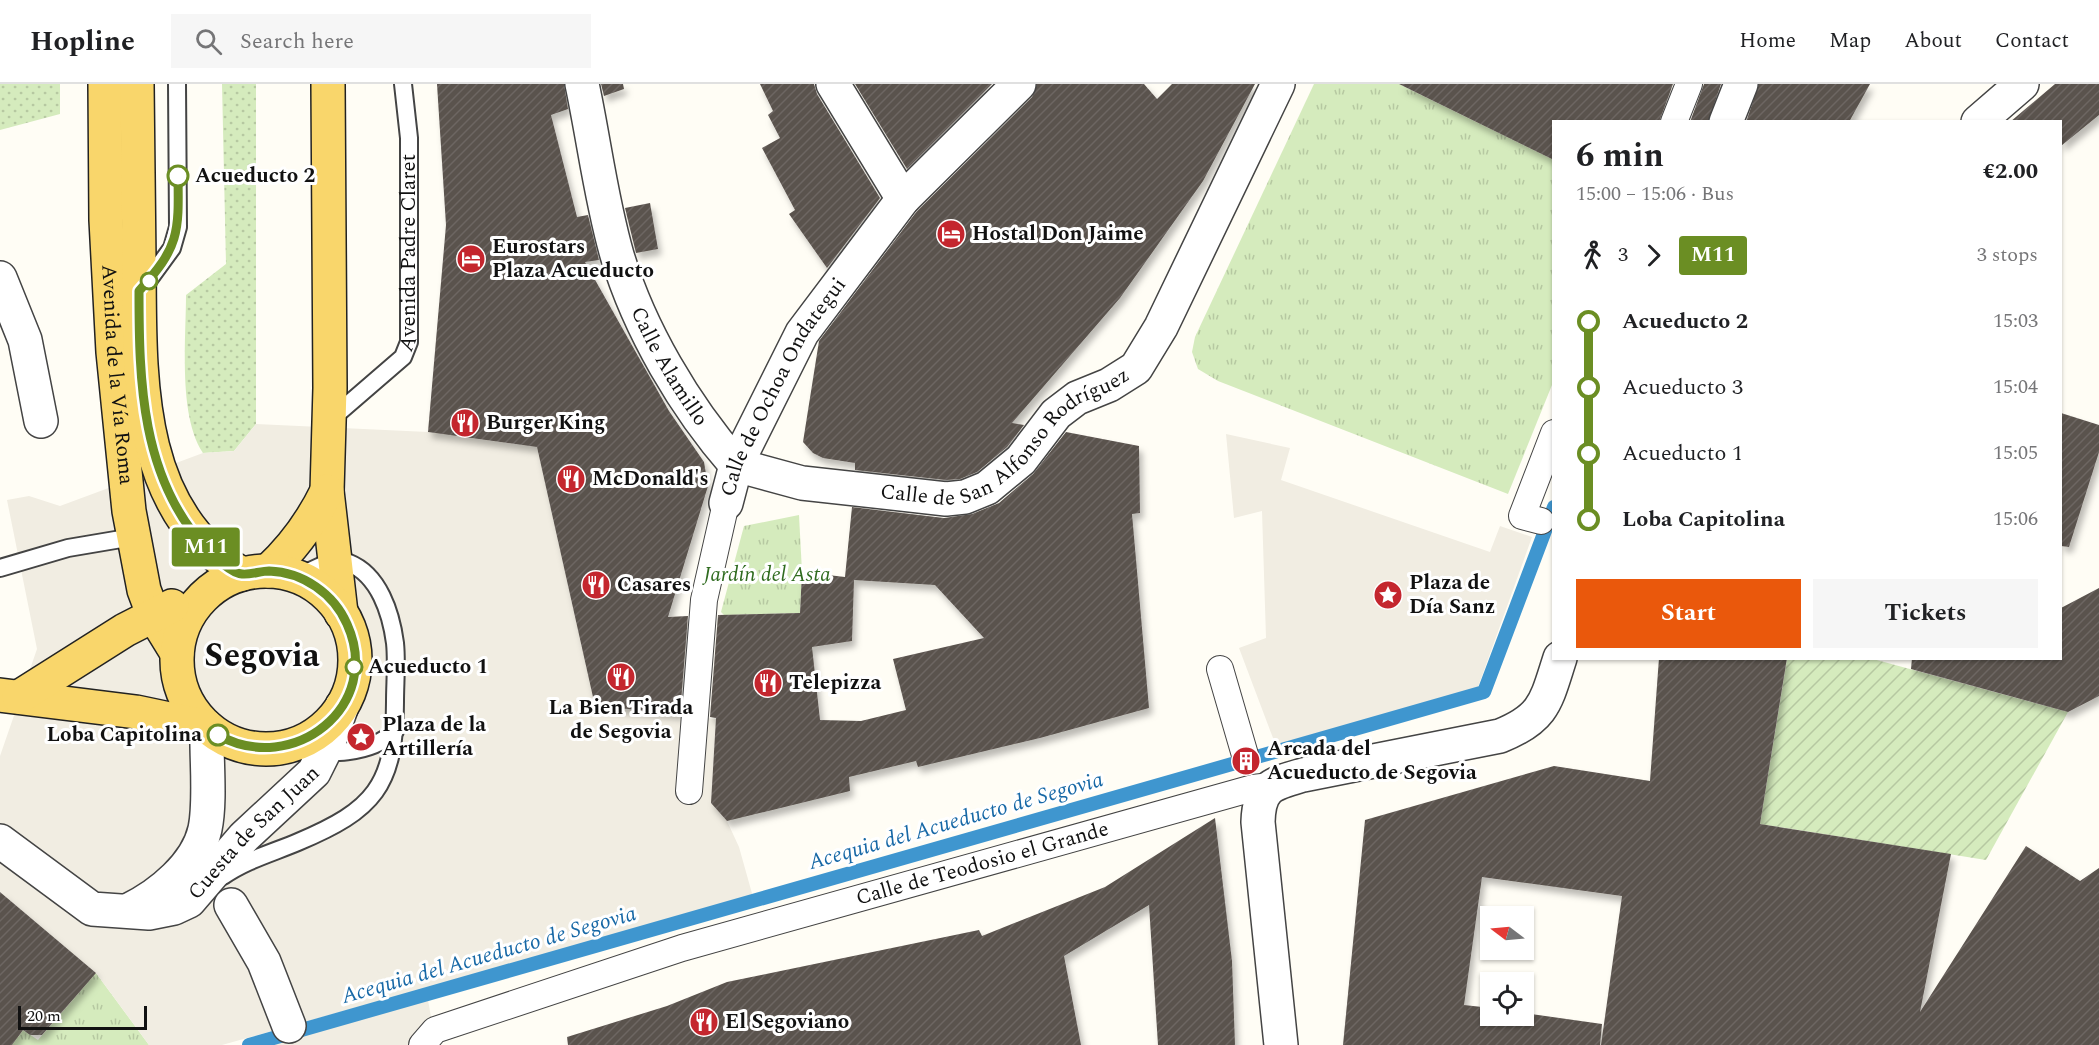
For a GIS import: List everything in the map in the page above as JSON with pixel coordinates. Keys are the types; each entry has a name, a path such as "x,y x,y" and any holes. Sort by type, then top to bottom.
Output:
{"main road":[{"name":"Avenida de la Vía Roma","path":"105,84 106,220 113,352 133,537 153,615 177,653"},
{"name":"Avenida de la Vía Roma","path":"137,84 139,291 143,396 149,438 160,472 174,502 198,539 223,563 269,574"},
{"path":"328,84 329,421 327,490 333,528 347,565 341,613"},
{"path":"269,574 314,518 327,490"},
{"path":"269,574 322,591 341,613 348,626 354,653 352,681 342,706 333,718 300,743 272,749 258,749 231,742 207,727 189,705 183,693 177,667 177,653 183,627 197,604 217,586 269,574"},
{"path":"111,639 133,606 141,575"},
{"path":"9,696 153,615 173,606 197,604"},
{"path":"9,696 136,712 207,727"}],"street":[{"name":"Calle Alamillo","path":"582,84 617,254 629,286 671,378 698,418 736,465"},
{"path":"833,84 903,199"},
{"name":"Calle de Ochoa Ondategui","path":"689,791 704,600 736,465 802,333 903,199 1018,84"},
{"name":"Calle de San Alfonso Rodríguez","path":"736,465 802,483 946,499 965,497 987,488 1021,460 1056,414 1077,398 1109,385 1136,368 1161,327 1278,84"},
{"path":"1675,120 1689,84"},
{"path":"1727,120 1741,84"},
{"path":"1980,120 2022,84"},
{"path":"0,278 25,340 41,421"},
{"path":"1543,522 1552,449"},
{"name":"Calle de Teodosio el Grande","path":"429,1037 682,948 1254,774 1304,775 1500,736 1534,718 1547,697 1559,660"},
{"path":"1220,669 1260,798 1258,822 1281,1045"},
{"name":"Cuesta de San Juan","path":"0,841 83,905 102,912 148,913 174,908 189,901 212,878 244,837 314,772 325,751 342,706"},
{"name":"Cuesta de San Juan","path":"207,727 207,806 212,878"},
{"path":"212,878 264,962 292,1036"},
{"name":"Cuesta de San Juan","path":"126,911 151,900 171,881 212,878"}],"lane":[{"name":"Avenida de la Vía Roma","path":"139,291 159,269 172,248 178,227 177,84"},
{"name":"Avenida Padre Claret","path":"329,421 403,357 409,342 410,138 403,84"},
{"path":"0,568 68,548 133,537"},
{"path":"212,878 327,828 359,809 372,797 387,772 395,730 395,647 392,625 370,578 347,565 269,574"},
{"path":"272,749 325,751 366,749 385,741 395,730"}],"green space":[{"path":"0,84 60,84 60,114 0,130"},
{"path":"222,84 256,84 256,424 234,451 203,453 195,437 187,398 186,295 226,264"},
{"path":"1314,84 1399,84 1552,159 1552,385 1508,494 1218,381 1198,369 1192,352 1195,337"},
{"name":"Jardín del Asta","path":"799,515 802,572 800,613 724,615 721,612 744,526"},
{"path":"1787,660 1877,660 2068,712 1986,860 1760,824"},
{"path":"96,973 149,1045 0,1045 0,1029 18,1037 23,1030 38,1040"}],"shaded area":[{"name":"Plaza de la Artillería","path":"256,424 428,432 537,447 595,706 716,719 711,803 727,821 739,847 753,897 222,1045 149,1045 96,973 0,892 0,756 37,649 7,500 29,496 60,506 203,453 234,451"},
{"name":"Plaza de Día Sanz","path":"1226,434 1290,448 1281,480 1490,552 1500,526 1532,537 1478,687 1276,746 1239,648 1266,638 1262,511 1234,518"},
{"path":"428,1000 436,1045 267,1045"}],"building":[{"path":"437,84 564,84 568,109 551,115 577,217 588,215 599,260 585,262 669,411 704,462 708,486 668,617 688,616 680,714 595,706 537,447 428,432 446,225"},
{"path":"601,84 623,84 624,89 604,96"},
{"path":"760,84 814,84 817,94 880,198 827,268 789,214 795,210 762,148 780,138 768,115 773,111"},
{"path":"855,84 992,84 907,169"},
{"path":"1037,84 1144,84 1157,99 1172,84 1255,84 1203,181 1120,298 1012,423 1024,425 1007,447 977,472 960,479 946,480 855,470 855,463 823,458 813,453 803,442 819,341 917,211 1032,97"},
{"path":"1399,84 1673,84 1660,120 1552,120 1552,159"},
{"path":"1704,84 1721,84 1709,120 1691,120"},
{"path":"1759,84 1870,84 1850,120 1747,120"},
{"path":"2055,84 2099,84 2099,115 2062,145 2062,120 2012,120"},
{"path":"650,203 658,249 636,253 625,208"},
{"path":"2062,413 2099,425 2099,452 2069,547 2062,546"},
{"path":"1066,432 1139,446 1140,513 1132,514 1149,708 1040,738 918,767 916,761 849,777 850,791 727,821 711,803 716,718 710,717 718,615 800,613 802,572 845,577 852,507 944,518 972,514 999,503 1033,474","holes":["854,580 935,585 984,638 893,659 906,710 861,721 820,720 812,647 852,641"]},
{"path":"2099,588 2099,696 2068,712 1911,669 1912,660 2062,660 2062,607"},
{"path":"1659,660 1787,660 1760,824 1951,854 1920,1012 2026,846 2080,881 2099,868 2099,1045 1601,1045 1622,896 1482,877 1464,1005 1480,1007 1480,1026 1534,1026 1534,1014 1602,1024 1600,1045 1343,1045 1365,820 1554,766 1650,781"},
{"path":"1215,818 1232,961 1235,1045 1158,1045 1149,905 1064,956 1081,1045 568,1045 567,1037 667,1006 727,982 979,930 982,936 1105,887"},
{"path":"0,892 96,973 42,1035 30,1035 23,1030 12,1045 0,1045"}],"waterway":[{"name":"Acequia del Acueducto de Segovia","path":"249,1045 1484,692 1552,512"}],"bus line":[{"name":"M11","path":"178,176 178,227 172,248 159,269 139,291 143,396 149,438 160,472 174,502 198,539 210,552 242,574 283,572 310,583 322,591 333,602 348,626 354,653 352,681 342,706 333,718 312,736 286,747 258,749 244,747 218,735"}],"place":[{"name":"Acueducto 2","path":"178,176"},
{"name":"Hostal Don Jaime","path":"951,234"},
{"name":"Eurostars Plaza Acueducto","path":"471,259"},
{"name":"Burger King","path":"465,423"},
{"name":"McDonald's","path":"571,479"},
{"name":"Casares","path":"596,585"},
{"name":"Plaza de Día Sanz","path":"1388,595"},
{"name":"Acueducto 1","path":"354,667"},
{"name":"La Bien Tirada de Segovia","path":"621,677"},
{"name":"Telepizza","path":"768,683"},
{"name":"Loba Capitolina","path":"218,735"},
{"name":"Plaza de la Artillería","path":"361,737"},
{"name":"Arcada del Acueducto de Segovia","path":"1246,761"},
{"name":"El Segoviano","path":"704,1022"}],"district":[{"name":"Segovia","path":"262,656"}]}
